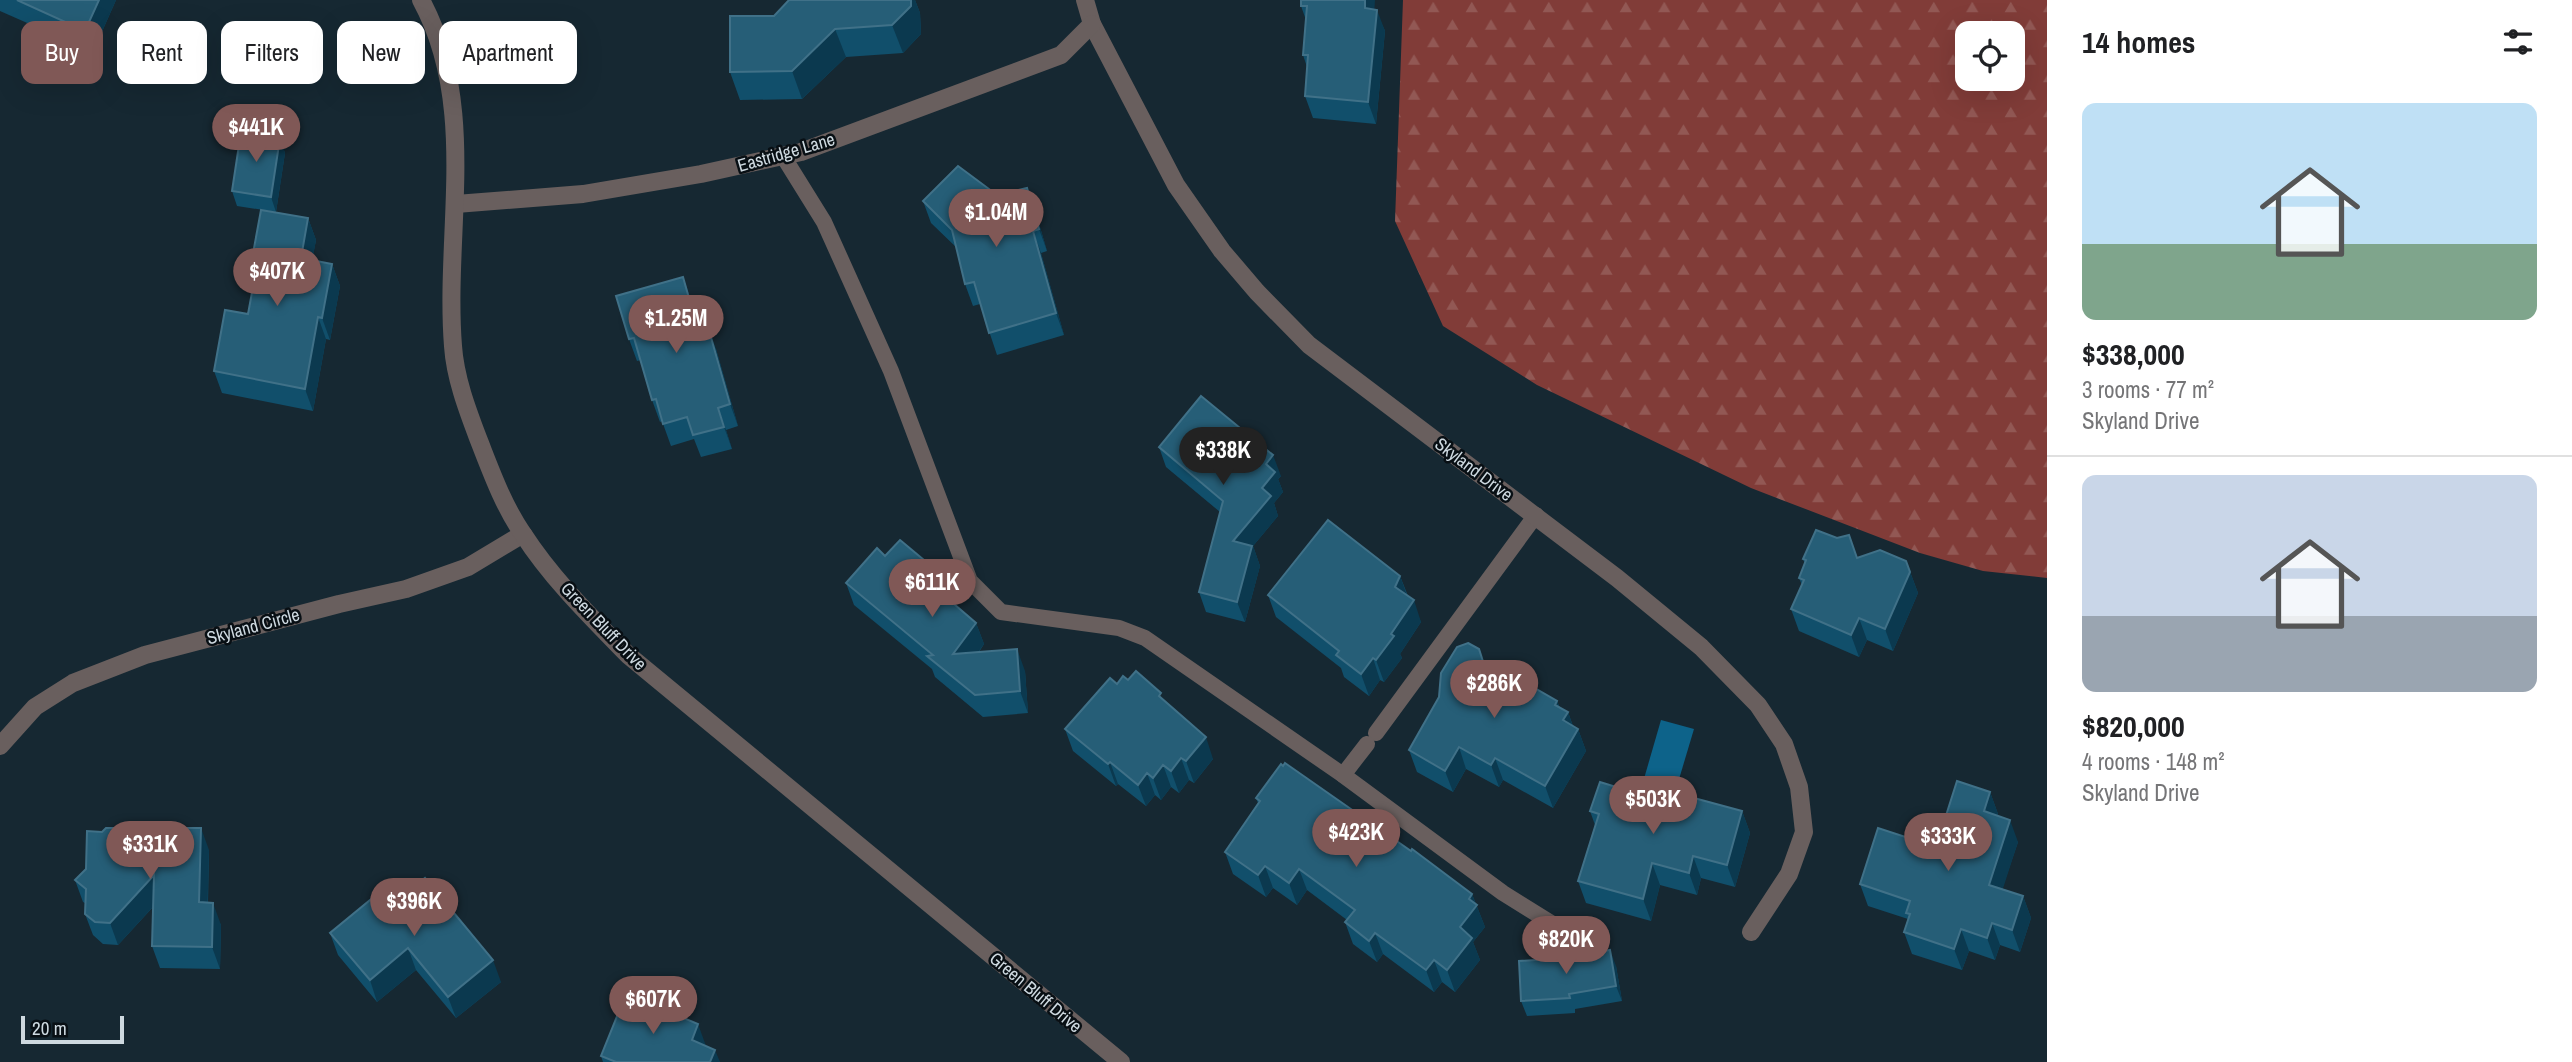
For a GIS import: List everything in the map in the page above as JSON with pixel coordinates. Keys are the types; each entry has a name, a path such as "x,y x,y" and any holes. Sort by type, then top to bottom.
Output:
{"street":[{"name":"Green Bluff Drive","path":"421,0 442,45 455,148 452,322 456,367 470,417 494,480 523,534 573,599 628,654 1121,1062"},
{"name":"Skyland Drive","path":"1085,0 1092,24 1176,185 1222,251 1257,292 1309,345 1536,515 1701,647 1758,705 1784,744 1799,787 1804,832 1789,874 1751,932"},
{"name":"Eastridge Lane","path":"456,204 583,194 701,174 801,152 1061,55 1092,24"},
{"name":"Skyland Circle","path":"0,746 35,707 74,683 145,655 406,589 468,567 523,534"}],"lane":[{"path":"783,156 824,222 885,359 970,581 1001,612 1119,628 1145,638 1343,775 1503,893 1556,926"},
{"path":"1343,775 1536,515"}],"green space":[{"path":"1403,0 2047,0 2047,578 1983,571 1920,553 1751,488 1537,385 1443,326 1395,221"}],"water":[{"path":"1661,720 1694,729 1671,806 1639,796"}],"building":[{"path":"17,0 99,0 90,21 63,21"},
{"path":"789,0 911,0 911,6 892,25 835,29 792,71 730,72 730,16 774,16"},
{"path":"1301,0 1365,0 1365,8 1377,10 1368,102 1305,96 1308,55 1303,55 1307,6 1301,6"},
{"path":"241,132 280,138 271,197 232,191"},
{"path":"958,166 997,195 1027,188 1039,229 1033,231 1056,313 989,333 974,282 965,284 952,230 923,201"},
{"path":"261,210 308,218 301,258 332,264 322,318 318,317 305,389 214,371 225,310 248,314 258,260 252,259"},
{"path":"683,277 698,330 708,327 730,404 718,408 724,427 693,435 687,417 663,424 656,399 652,400 634,338 629,339 616,296"},
{"path":"1201,396 1273,455 1266,464 1275,472 1262,488 1271,496 1233,541 1252,546 1237,602 1199,592 1223,501 1159,447"},
{"path":"1328,520 1400,576 1395,587 1414,600 1391,634 1394,636 1376,660 1373,658 1361,674 1336,655 1339,651 1268,595"},
{"path":"1816,530 1837,538 1849,535 1857,558 1880,550 1906,561 1910,572 1885,629 1859,618 1851,635 1791,609 1804,580 1799,578 1806,560 1803,559"},
{"path":"900,540 949,581 940,592 976,623 953,654 1017,649 1020,691 975,695 927,656 933,655 846,583 877,548 885,556"},
{"path":"1468,643 1479,649 1487,674 1518,671 1528,677 1533,687 1557,701 1555,705 1568,712 1563,720 1578,729 1545,786 1495,758 1491,765 1459,747 1445,771 1409,750 1439,697 1441,673 1457,647"},
{"path":"1136,671 1161,693 1159,696 1206,737 1186,761 1181,758 1171,771 1163,765 1153,778 1147,773 1138,785 1065,729 1110,678 1117,684 1123,676 1128,680"},
{"path":"1285,763 1411,851 1412,849 1472,894 1469,899 1477,905 1460,927 1472,938 1447,970 1434,960 1426,970 1375,933 1369,941 1345,922 1355,910 1299,869 1289,883 1265,866 1258,875 1225,852 1260,801 1256,798 1281,764 1283,766"},
{"path":"1631,781 1742,811 1727,865 1693,856 1689,873 1652,863 1643,899 1578,881 1599,814 1590,811 1600,782 1629,791"},
{"path":"1957,781 1990,792 1984,811 2010,820 1989,885 2023,896 2012,930 1992,923 1987,938 1961,929 1954,949 1904,932 1910,914 1906,913 1910,901 1860,884 1878,828 1936,847"},
{"path":"106,828 201,828 199,902 213,903 212,947 152,946 154,875 110,923 95,922 85,914 86,889 75,880 86,869 87,831 102,832"},
{"path":"425,878 493,960 448,997 408,948 370,980 330,933 375,896 386,910"},
{"path":"1610,950 1616,986 1569,994 1570,998 1521,1001 1519,961 1567,958"},
{"path":"626,994 698,1024 692,1040 715,1050 710,1062 616,1062 601,1056"}]}
